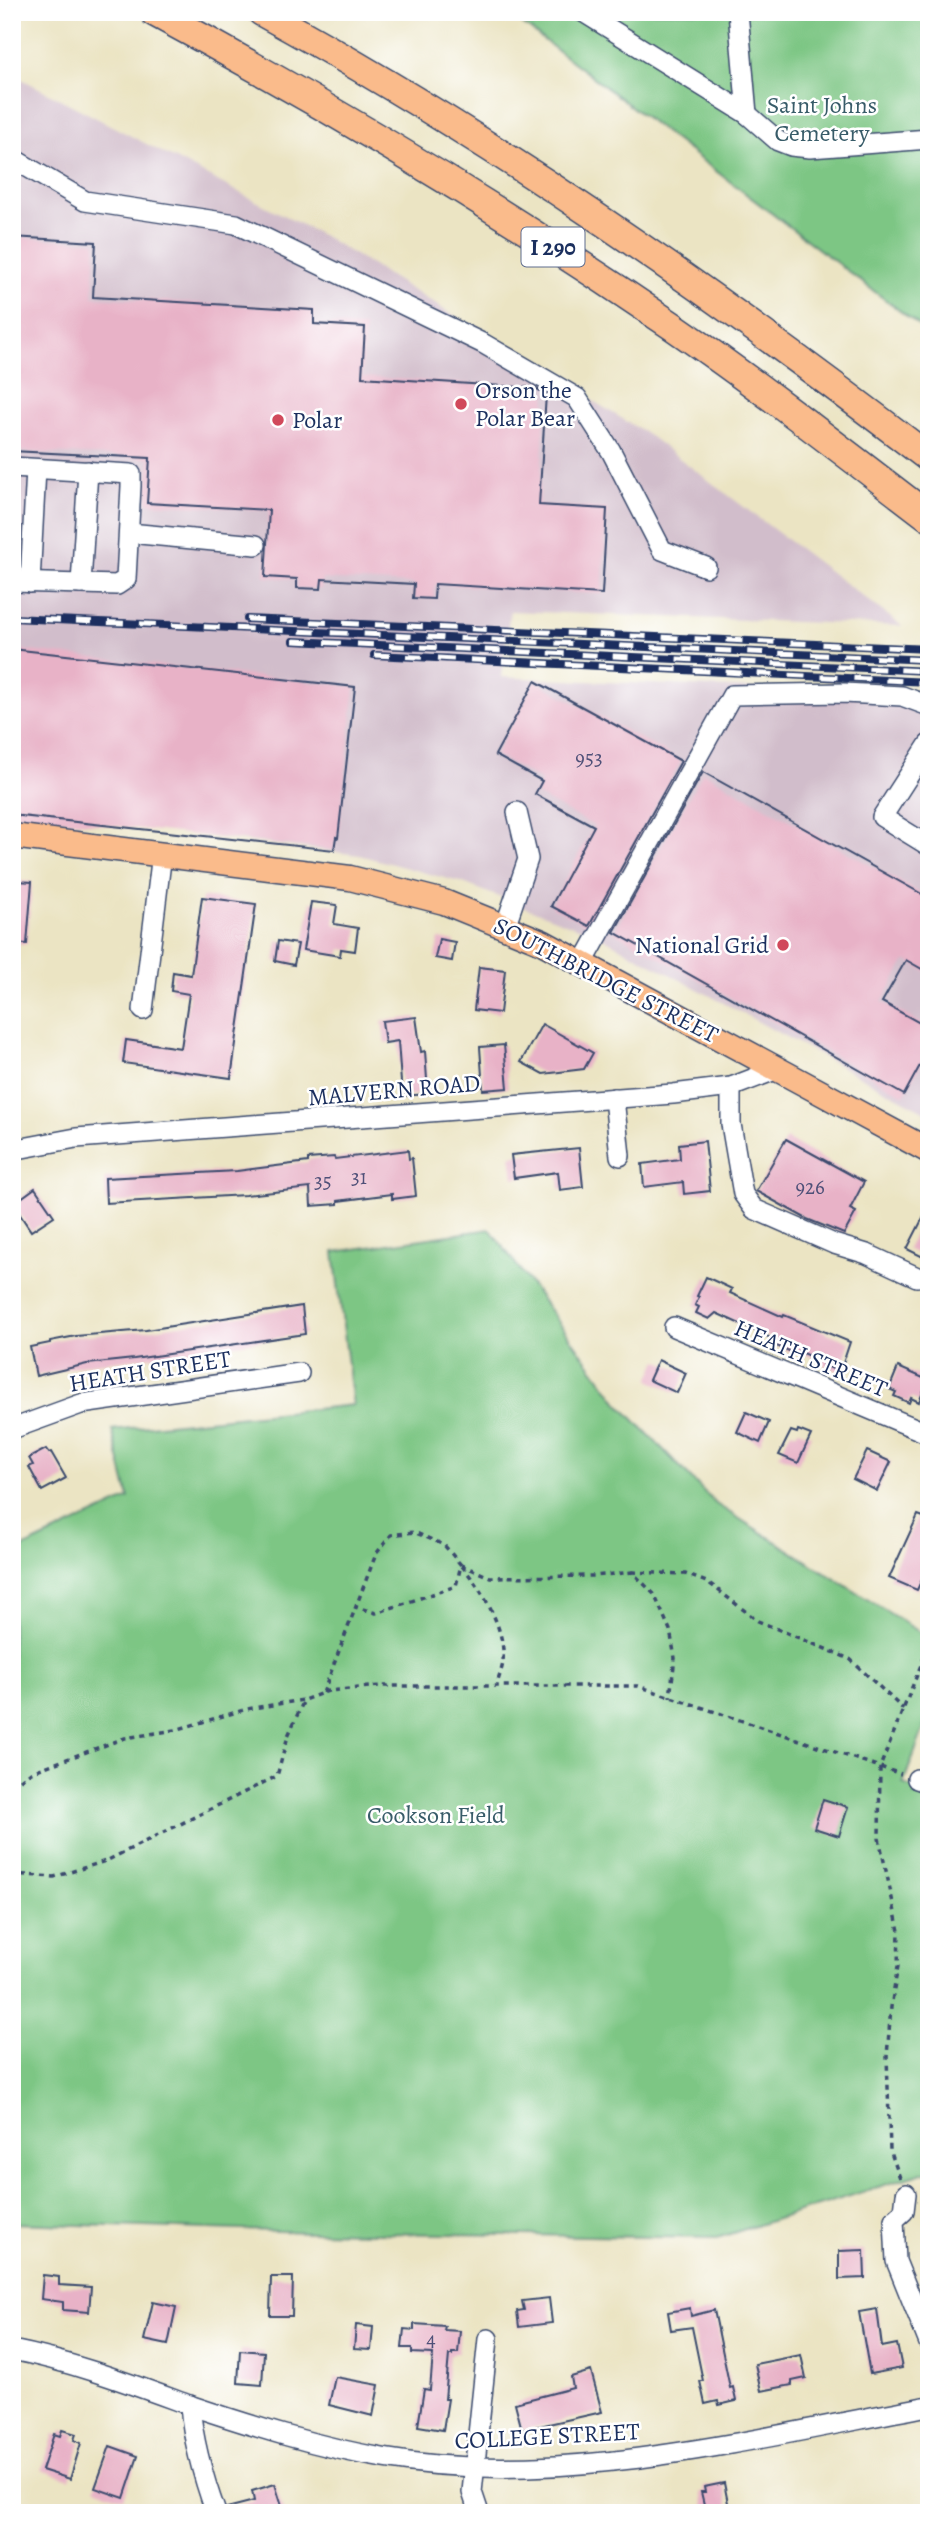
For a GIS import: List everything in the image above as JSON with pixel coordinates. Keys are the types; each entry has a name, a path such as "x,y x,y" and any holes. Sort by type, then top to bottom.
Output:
{"highway":[{"name":"I 290","path":"154,12 408,156 538,238 674,328 804,421 929,517"},
{"name":"I 290","path":"262,12 366,69 522,167 805,363 929,458"},
{"path":"296,12 381,59 522,167"}],"main road":[{"name":"SOUTHBRIDGE STREET","path":"12,836 350,878 444,902 542,942 929,1150"}],"street":[{"path":"583,12 747,114 778,141 791,146 810,148 929,139"},
{"path":"738,12 747,114"},
{"path":"12,158 85,201 236,224 484,344 577,398 611,451 662,550 706,567"},
{"path":"12,467 36,468 88,471 131,474 129,533 125,579 122,584 21,582 36,468"},
{"path":"81,584 88,471"},
{"path":"129,533 256,545"},
{"path":"583,963 732,695 844,693 902,696 929,706"},
{"path":"929,744 882,817 929,846"},
{"path":"505,927 528,859 517,811"},
{"path":"143,1010 162,853"},
{"name":"MALVERN ROAD","path":"12,1150 76,1138 731,1087 778,1069"},
{"path":"731,1087 731,1124 743,1194 754,1209 917,1277"},
{"path":"614,1098 620,1156"},
{"name":"HEATH STREET","path":"674,1327 929,1434"},
{"name":"HEATH STREET","path":"12,1429 81,1404 299,1373"},
{"path":"906,2194 904,2211 894,2220 896,2261 929,2343"},
{"path":"479,2513 471,2492 488,2339"},
{"name":"COLLEGE STREET","path":"12,2350 100,2373 190,2405 325,2446 434,2466 474,2468 598,2463 676,2452 929,2406"},
{"path":"190,2405 193,2436 216,2513"}],"path":[{"path":"323,1693 376,1554 391,1535 414,1532 444,1545 478,1585 499,1632 503,1662 496,1685"},
{"path":"461,1565 490,1577 685,1574 709,1583 758,1621 850,1659 903,1709"},
{"path":"356,1607 376,1613 435,1595 456,1586 461,1565"},
{"path":"632,1573 654,1594 670,1630 675,1658 670,1697"},
{"path":"906,2194 890,2150 887,2056 900,1931 879,1838 880,1767 929,1644"},
{"path":"12,1786 31,1772 125,1738 176,1730 247,1709 304,1700 323,1693 380,1686 496,1685 638,1686 923,1781"},
{"path":"12,1874 54,1877 106,1861 277,1776 288,1736 304,1700"}],"shaded area":[{"path":"12,74 327,238 647,434 902,626 510,611 501,677 929,697 929,1114 601,937 463,883 359,855 12,813"}],"green space":[{"name":"Saint Johns Cemetery","path":"507,12 929,12 929,333"},
{"name":"Cookson Field","path":"490,1229 619,1404 716,1504 929,1638 929,1714 903,1784 929,1793 929,2171 717,2238 312,2232 12,2223 12,1553 129,1498 112,1430 353,1405 334,1252"}],"building":[{"name":"Polar","path":"12,237 96,242 93,297 314,310 314,324 365,327 362,377 535,388 546,394 539,505 607,509 602,594 435,584 434,599 413,598 414,584 322,579 321,589 297,588 297,579 265,577 269,510 147,503 150,458 12,451"},
{"path":"12,649 355,687 338,838 336,837 334,850 12,815"},
{"path":"535,681 681,761 589,926 551,906 594,826 535,794 542,781 495,755"},
{"name":"National Grid","path":"703,772 929,898 929,973 906,960 882,1002 929,1028 929,1049 904,1095 614,932"},
{"path":"17,881 32,882 27,944 12,943 12,896 16,897"},
{"path":"202,897 256,904 231,1078 123,1063 126,1040 181,1048 189,994 171,991 173,972 191,975"},
{"path":"311,902 337,905 334,924 358,928 355,951 341,949 340,956 303,950"},
{"path":"439,939 455,942 452,961 435,958"},
{"path":"278,941 298,944 294,965 275,961"},
{"path":"479,967 505,970 500,1013 474,1010"},
{"path":"416,1017 421,1052 425,1051 428,1094 402,1096 398,1041 385,1043 382,1021"},
{"path":"542,1024 593,1053 584,1069 543,1074 521,1062"},
{"path":"504,1045 508,1088 483,1090 480,1047"},
{"path":"786,1139 864,1182 850,1209 856,1212 844,1234 807,1219 756,1191"},
{"path":"705,1141 710,1191 684,1194 683,1182 644,1187 642,1164 680,1159 679,1144"},
{"path":"579,1148 583,1187 560,1190 558,1172 514,1178 511,1155"},
{"path":"408,1150 409,1159 412,1158 416,1196 392,1199 392,1194 311,1206 310,1188 245,1195 106,1203 105,1178 237,1171 308,1162 308,1159 335,1159"},
{"path":"35,1188 54,1216 31,1231 13,1204"},
{"path":"929,1206 929,1260 907,1249"},
{"path":"706,1277 732,1289 730,1293 783,1317 784,1315 850,1342 840,1372 798,1351 797,1354 771,1344 773,1339 716,1313 709,1319 696,1313 699,1307 695,1305 699,1297 697,1296"},
{"path":"302,1306 305,1334 87,1364 36,1376 30,1347 76,1336 146,1330"},
{"path":"658,1360 686,1373 677,1393 649,1380"},
{"path":"898,1367 928,1380 919,1402 911,1398 909,1403 894,1396 896,1392 889,1389"},
{"path":"746,1412 769,1422 760,1443 737,1432"},
{"path":"798,1430 811,1435 798,1463 779,1455 791,1431 797,1433"},
{"path":"46,1449 51,1452 66,1478 42,1491 29,1467 33,1465 29,1458"},
{"path":"867,1451 891,1462 877,1491 853,1479"},
{"path":"918,1515 929,1519 929,1564 917,1590 889,1578"},
{"path":"823,1799 848,1807 839,1836 814,1828"},
{"path":"864,2250 865,2278 839,2279 839,2251"},
{"path":"43,2275 59,2277 59,2285 91,2287 89,2312 63,2310 63,2302 41,2299"},
{"path":"271,2277 293,2277 292,2316 270,2316"},
{"path":"549,2298 552,2323 519,2327 517,2311 524,2310 522,2301"},
{"path":"153,2302 176,2307 168,2345 144,2340"},
{"path":"690,2308 691,2316 714,2310 730,2388 733,2387 736,2401 719,2405 718,2401 705,2404 692,2327 671,2330 668,2312"},
{"path":"877,2309 882,2347 897,2344 902,2368 870,2374 859,2312"},
{"path":"414,2324 445,2326 444,2330 460,2331 458,2353 449,2355 445,2399 448,2399 443,2430 418,2426 424,2389 430,2390 433,2354 412,2353 412,2348 402,2348 404,2329 414,2330"},
{"path":"356,2325 373,2327 371,2350 354,2349"},
{"path":"240,2350 264,2352 262,2385 238,2383"},
{"path":"801,2355 806,2378 792,2381 792,2385 761,2391 755,2364"},
{"path":"591,2371 602,2412 522,2430 515,2403 573,2388 571,2377"},
{"path":"335,2377 379,2385 373,2416 329,2405"},
{"path":"62,2430 76,2434 74,2440 81,2443 70,2479 42,2470 54,2434 60,2436"},
{"path":"110,2446 138,2456 124,2498 95,2488"},
{"path":"724,2483 730,2513 706,2513 701,2492 705,2492 704,2487"},
{"path":"275,2484 284,2513 228,2513 227,2508 254,2501 252,2491"}],"railway":[{"path":"12,618 929,660"},
{"path":"247,619 929,649"},
{"path":"293,641 929,671"},
{"path":"374,655 929,682"}],"place":[{"name":"Orson the Polar Bear","path":"461,404"},
{"name":"Polar","path":"278,420"},
{"name":"National Grid","path":"783,945"}]}
